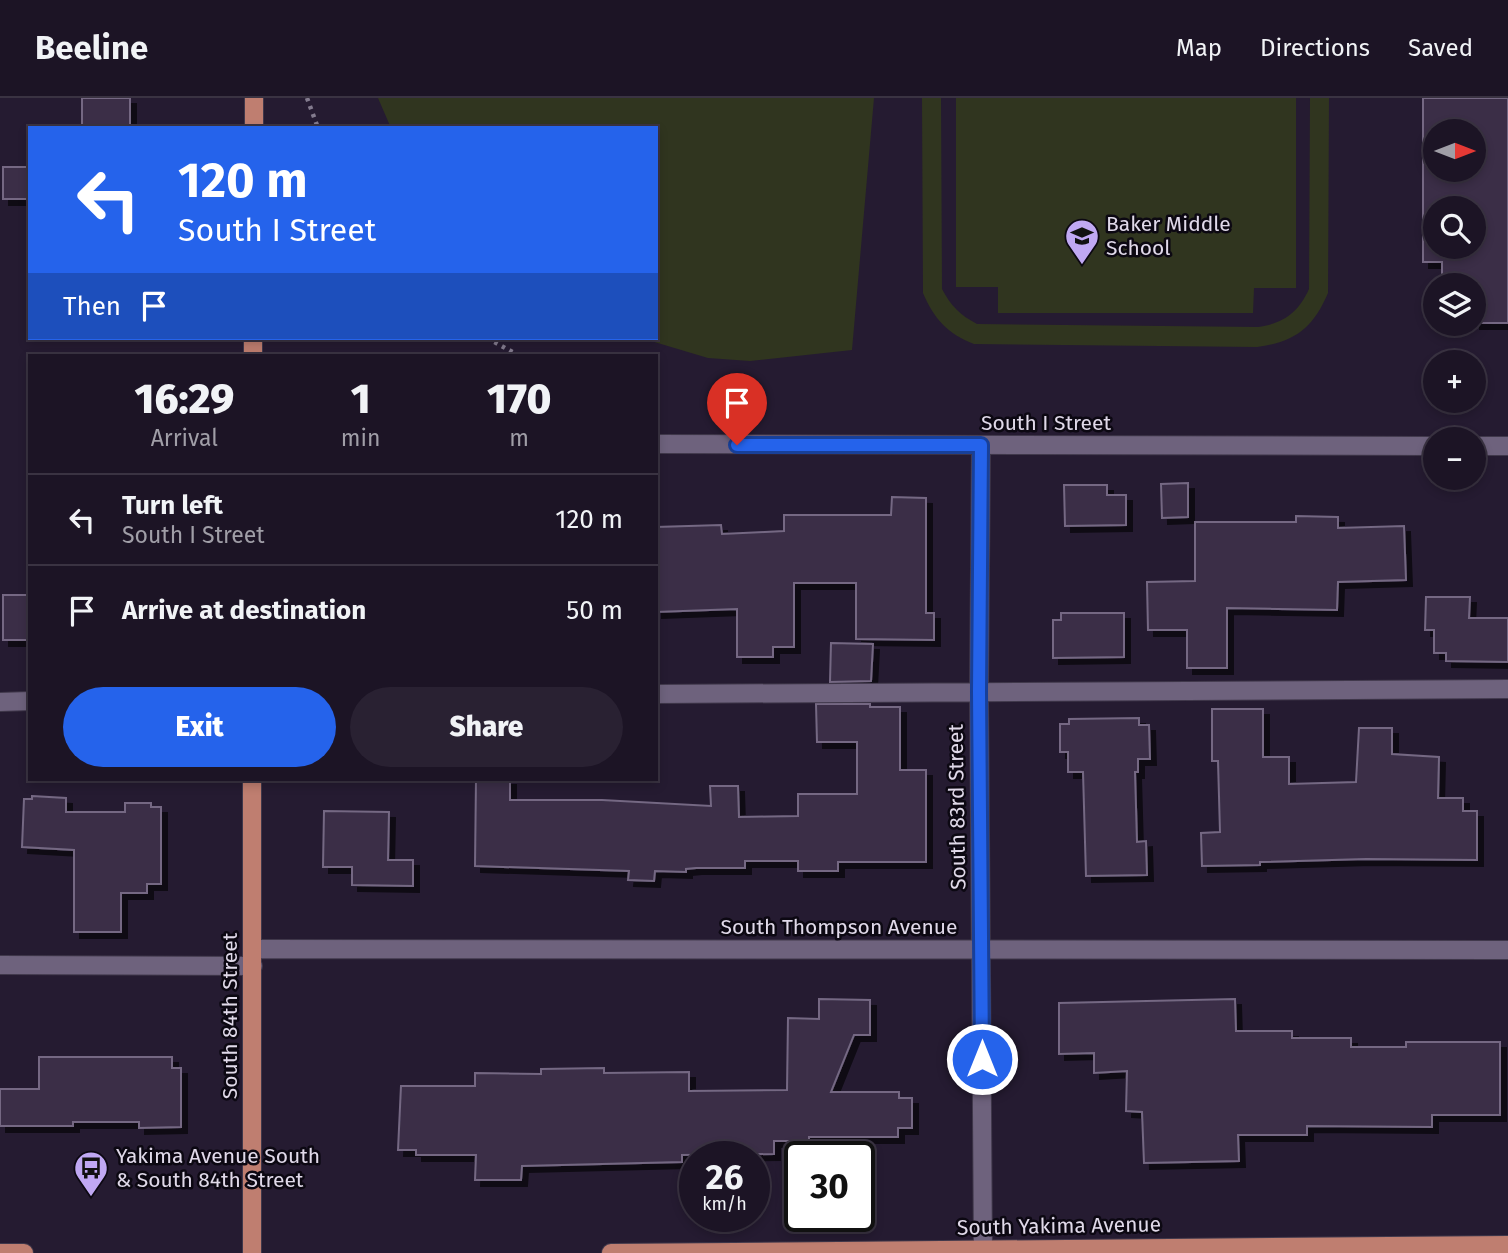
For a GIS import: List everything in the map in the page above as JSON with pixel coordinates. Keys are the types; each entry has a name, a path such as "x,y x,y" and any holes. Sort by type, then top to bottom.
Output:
{"main road":[{"path":"254,98 254,126"},
{"name":"South 84th Street","path":"252,781 252,1253"},
{"name":"South Yakima Avenue","path":"611,1253 1508,1245"},
{"path":"0,1253 24,1253"}],"street":[{"name":"South I Street","path":"658,444 1423,446"},
{"name":"South 83rd Street","path":"981,445 979,692 983,1251"},
{"path":"1486,446 1508,446"},
{"path":"658,694 1508,689"},
{"path":"0,702 28,701"},
{"name":"South Thompson Avenue","path":"0,965 253,957 982,950 1508,950"}],"path":[{"path":"307,98 317,126"},
{"path":"491,340 516,354"}],"green space":[{"path":"378,98 874,98 852,350 750,361 708,358 648,340 658,340 658,126 390,126"},
{"path":"922,98 941,98 942,289 956,309 977,324 1258,327 1289,316 1309,289 1310,98 1329,98 1328,293 1316,316 1301,331 1282,341 1257,347 974,344 965,340 943,324 932,311 923,293"},
{"path":"956,98 1296,98 1296,288 1254,288 1253,313 998,313 998,287 956,287"}],"building":[{"path":"82,98 130,98 130,126 82,126"},
{"path":"1423,98 1508,98 1508,323 1486,323 1486,273 1442,273 1442,262 1423,262 1423,259 1486,259 1486,196 1423,196 1423,182 1486,182 1486,119 1423,119"},
{"path":"3,167 28,167 28,199 3,199"},
{"path":"1188,483 1188,517 1162,518 1161,484"},
{"path":"1064,485 1107,485 1107,495 1126,495 1126,525 1065,526"},
{"path":"892,497 926,498 926,613 934,613 934,640 856,639 856,583 794,583 794,647 773,647 773,657 737,657 737,609 658,612 658,527 721,525 722,534 784,531 784,515 891,515"},
{"path":"1296,516 1338,517 1338,528 1404,526 1406,580 1338,582 1337,610 1227,608 1227,668 1187,668 1187,630 1148,630 1147,582 1195,581 1195,522 1296,522"},
{"path":"3,595 28,595 28,640 3,640"},
{"path":"1426,597 1470,597 1469,618 1508,618 1508,662 1446,661 1446,653 1434,653 1434,630 1425,630"},
{"path":"1061,613 1124,613 1124,657 1053,658 1053,620 1061,620"},
{"path":"831,643 873,644 871,681 830,682"},
{"path":"816,704 900,707 900,770 926,770 926,862 838,862 838,871 798,871 798,861 745,861 745,868 655,871 654,881 628,880 629,871 475,866 476,781 510,781 510,800 602,800 711,806 710,786 738,786 739,817 798,816 798,794 857,794 857,742 817,742"},
{"path":"1212,709 1263,709 1263,757 1289,757 1289,784 1356,782 1359,728 1392,728 1392,754 1439,757 1438,798 1463,798 1463,811 1477,811 1477,860 1366,859 1202,866 1201,833 1220,832 1218,761 1212,761"},
{"path":"1139,718 1139,725 1149,725 1150,759 1138,759 1138,772 1135,772 1137,842 1146,841 1147,875 1086,876 1083,772 1068,772 1068,752 1060,752 1060,724 1069,724 1069,719"},
{"path":"32,796 66,798 66,812 125,812 125,803 151,803 151,807 161,807 161,884 147,884 147,893 121,893 121,932 74,932 74,850 22,847 24,799 32,799"},
{"path":"324,811 389,812 388,860 413,860 413,886 352,885 352,867 323,867"},
{"path":"819,999 870,1000 870,1035 854,1035 831,1092 899,1092 899,1098 912,1098 912,1128 898,1128 898,1137 809,1137 809,1141 774,1141 774,1154 770,1154 770,1141 679,1141 679,1162 522,1166 521,1180 475,1180 476,1155 416,1155 416,1150 398,1150 401,1086 475,1086 475,1073 541,1074 541,1069 604,1068 604,1073 689,1072 689,1091 787,1090 788,1018 819,1019"},
{"path":"1235,999 1236,1031 1292,1031 1292,1038 1351,1038 1351,1047 1406,1047 1406,1042 1500,1042 1500,1115 1432,1115 1432,1127 1307,1126 1307,1135 1238,1135 1239,1161 1144,1163 1142,1112 1126,1111 1127,1071 1094,1073 1094,1053 1059,1054 1059,1003"},
{"path":"39,1057 172,1057 172,1068 181,1068 181,1127 139,1128 139,1122 0,1126 0,1089 39,1089"}],"place":[{"name":"Baker Middle School","path":"1082,266"},
{"name":"Yakima Avenue South & South 84th Street","path":"91,1198"}],"route":[{"path":"737,445 981,445 979,692 982,1059"}]}
